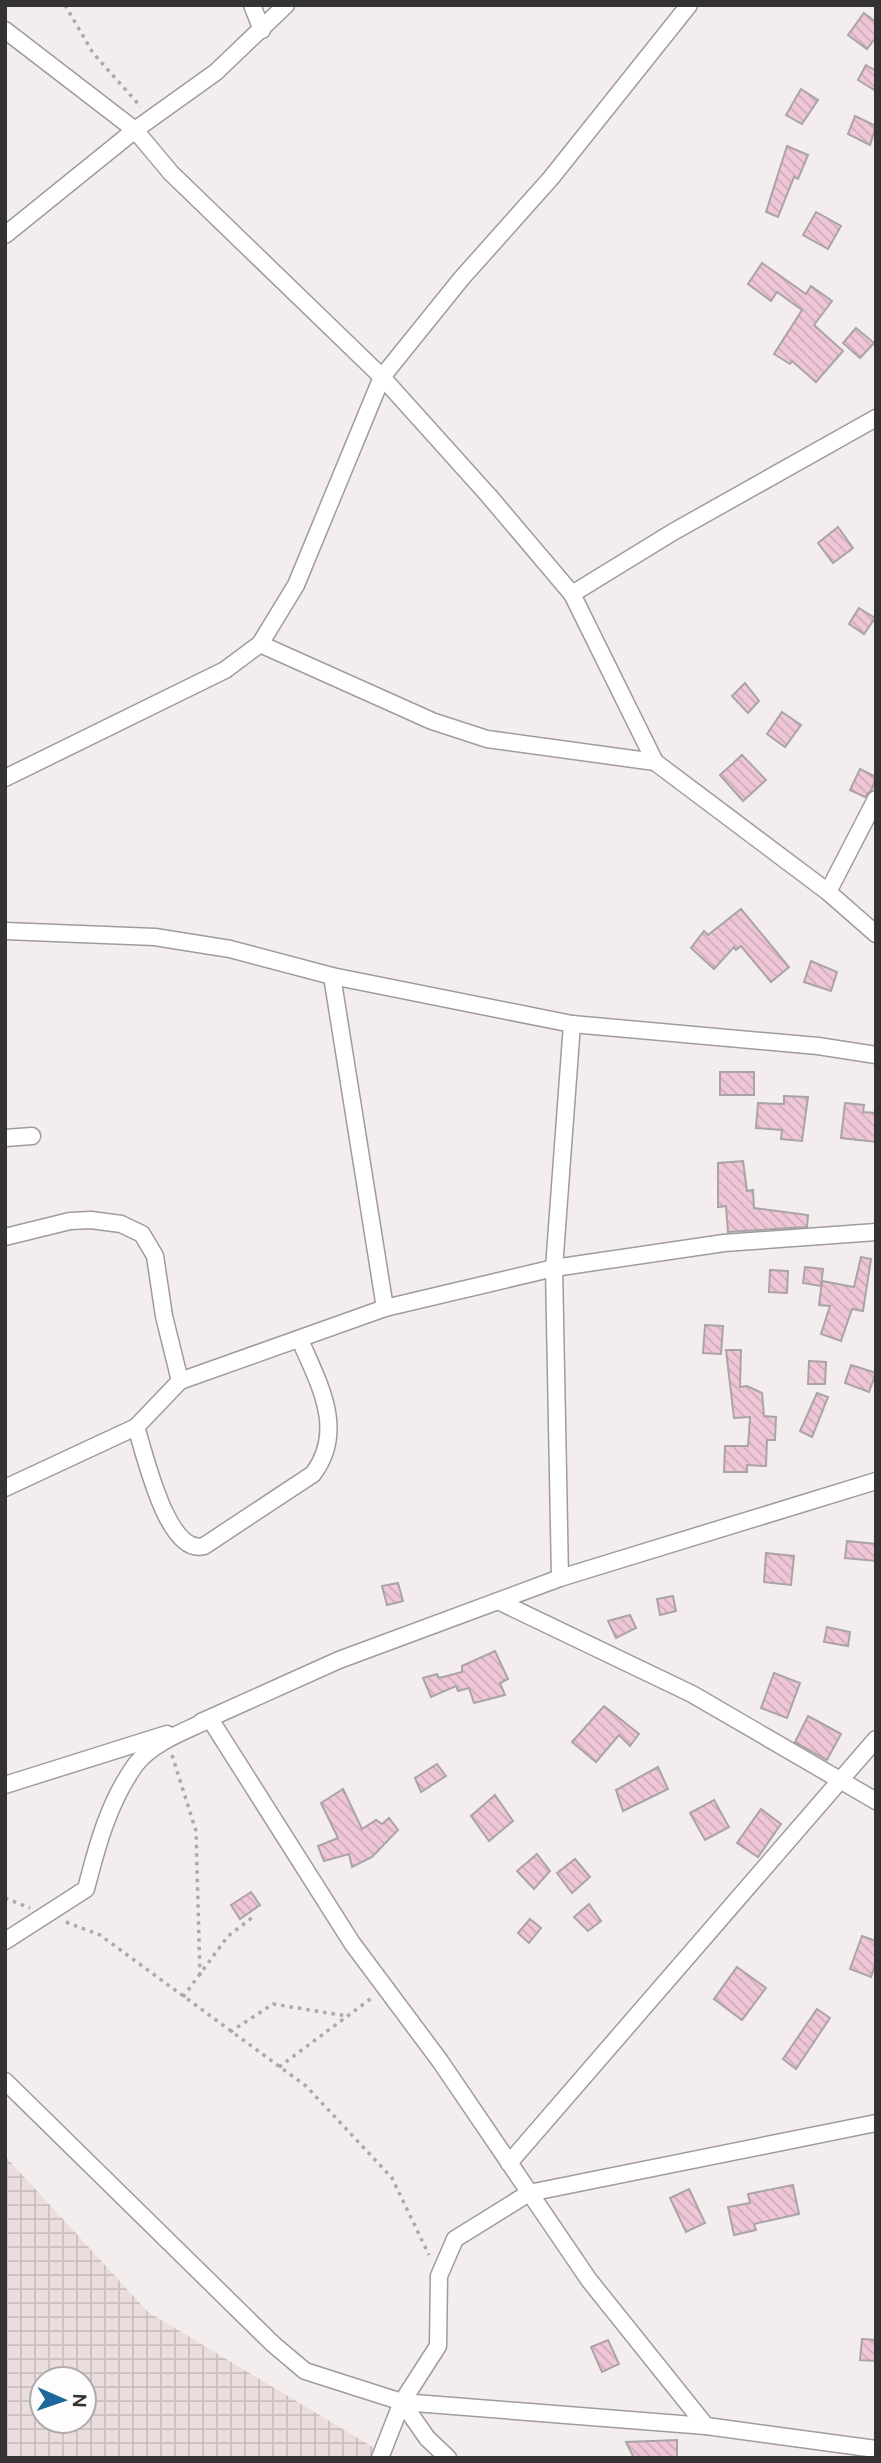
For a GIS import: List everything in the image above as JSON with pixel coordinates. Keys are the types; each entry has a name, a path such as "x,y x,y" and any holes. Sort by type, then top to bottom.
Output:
{"street":[{"path":"252,5 262,30"},
{"path":"5,235 135,130 216,72 286,5"},
{"path":"5,778 225,670 260,643 296,584 382,377 461,279 551,178 689,5"},
{"path":"5,30 135,130 171,173 382,377 489,496 572,594 655,762 828,892 876,934"},
{"path":"572,594 673,532 876,418"},
{"path":"260,643 432,722 488,739 655,762"},
{"path":"828,892 876,799"},
{"path":"5,931 155,937 230,949 332,976 572,1024 818,1046 876,1055"},
{"path":"332,976 385,1308"},
{"path":"560,1578 554,1268 572,1024"},
{"path":"5,1139 32,1136"},
{"path":"5,1237 70,1221 91,1220 121,1224 142,1234 155,1256 164,1316 180,1381"},
{"path":"5,1488 136,1427 180,1381 385,1308 554,1268 724,1243 876,1232"},
{"path":"136,1427 172,1528 182,1542 191,1547 204,1546 313,1474 323,1460 330,1422 325,1398 300,1340"},
{"path":"5,1941 86,1889 100,1830 137,1763 167,1740 339,1660 560,1578 876,1481"},
{"path":"498,1601 692,1694 876,1801"},
{"path":"5,1785 210,1719"},
{"path":"210,1719 352,1943 440,2061 589,2280 706,2426"},
{"path":"509,2163 876,1739"},
{"path":"5,2081 263,2335 305,2371 402,2402 706,2426 876,2449"},
{"path":"380,2458 402,2402 438,2346 439,2276 455,2239 528,2193 876,2123"},
{"path":"402,2402 427,2438 448,2458"}],"path":[{"path":"65,5 93,53 151,119"},
{"path":"167,1740 197,1831 200,1977"},
{"path":"5,1898 100,1936 306,2087 392,2178 439,2276"},
{"path":"183,1997 228,1936 253,1917"},
{"path":"279,2067 385,1988"},
{"path":"230,2032 272,2004 348,2016"}],"shaded area":[{"path":"5,2156 148,2312 391,2458 5,2458"}],"building":[{"path":"864,13 876,22 876,37 867,49 848,35"},
{"path":"866,65 876,71 876,91 858,80"},
{"path":"801,89 818,100 802,124 786,115"},
{"path":"855,116 876,126 870,145 848,134"},
{"path":"787,146 808,155 798,179 794,177 778,217 766,212"},
{"path":"816,212 841,226 828,249 803,235"},
{"path":"762,263 806,294 811,286 832,301 814,325 843,351 816,382 792,361 790,364 774,354 802,310 777,292 771,301 748,284"},
{"path":"856,328 874,343 860,358 843,343"},
{"path":"838,527 853,548 833,563 818,543"},
{"path":"859,608 875,618 864,634 849,624"},
{"path":"745,683 759,701 748,713 732,696"},
{"path":"782,712 801,725 785,747 767,734"},
{"path":"742,755 766,780 743,801 720,775"},
{"path":"860,769 876,777 872,789 865,797 850,790"},
{"path":"741,909 789,967 771,982 741,946 736,950 734,947 714,969 691,948 704,931 708,935"},
{"path":"811,961 837,972 831,991 804,982"},
{"path":"720,1072 754,1072 754,1095 720,1095"},
{"path":"784,1096 808,1097 802,1141 781,1139 782,1130 756,1128 758,1103 784,1104"},
{"path":"845,1103 864,1105 863,1112 876,1113 876,1142 841,1138"},
{"path":"743,1161 747,1191 753,1190 754,1208 808,1215 807,1227 728,1232 726,1206 718,1207 718,1163"},
{"path":"861,1257 871,1259 863,1311 852,1309 841,1341 821,1334 830,1306 819,1305 822,1281 854,1287"},
{"path":"805,1267 823,1269 821,1286 803,1283"},
{"path":"770,1270 788,1271 787,1293 769,1292"},
{"path":"705,1325 723,1326 721,1354 703,1353"},
{"path":"726,1350 741,1350 740,1387 747,1386 762,1393 764,1416 776,1417 775,1440 767,1440 766,1466 747,1465 747,1472 724,1472 725,1446 748,1446 750,1417 734,1418"},
{"path":"809,1361 826,1362 825,1384 808,1384"},
{"path":"851,1365 876,1373 869,1392 845,1383"},
{"path":"817,1393 828,1397 812,1437 800,1431"},
{"path":"847,1541 876,1544 876,1561 845,1558"},
{"path":"766,1553 794,1556 791,1585 764,1582"},
{"path":"398,1583 403,1601 387,1605 382,1586"},
{"path":"673,1596 676,1611 660,1615 657,1599"},
{"path":"630,1615 636,1628 616,1638 608,1621"},
{"path":"827,1627 850,1632 848,1646 824,1642"},
{"path":"495,1651 508,1679 500,1683 505,1695 474,1703 469,1688 458,1691 456,1686 431,1697 423,1678 437,1674 439,1678 462,1672 462,1666"},
{"path":"774,1673 800,1683 787,1718 761,1708"},
{"path":"604,1706 639,1734 630,1746 619,1735 596,1762 572,1742"},
{"path":"808,1716 841,1734 827,1760 795,1742"},
{"path":"437,1764 446,1776 421,1792 415,1778"},
{"path":"658,1767 668,1789 623,1811 616,1790"},
{"path":"343,1789 362,1829 376,1820 382,1824 389,1818 398,1830 372,1857 352,1867 349,1854 324,1861 318,1846 338,1838 321,1803"},
{"path":"495,1795 513,1821 489,1841 471,1816"},
{"path":"714,1800 729,1827 705,1840 690,1813"},
{"path":"761,1809 781,1824 758,1857 737,1843"},
{"path":"537,1854 550,1871 534,1889 517,1871"},
{"path":"575,1859 590,1877 572,1893 557,1873"},
{"path":"251,1892 260,1905 240,1919 231,1905"},
{"path":"589,1904 601,1921 588,1931 574,1917"},
{"path":"530,1919 541,1928 529,1943 518,1933"},
{"path":"862,1936 876,1941 876,1962 871,1977 850,1969"},
{"path":"737,1967 766,1988 742,2020 714,1999"},
{"path":"817,2009 830,2018 796,2069 783,2059"},
{"path":"793,2185 799,2214 754,2224 756,2230 734,2235 728,2207 750,2203 748,2194"},
{"path":"689,2189 705,2223 686,2232 670,2198"},
{"path":"862,2339 876,2340 876,2361 860,2360"},
{"path":"608,2340 619,2364 602,2372 591,2347"},
{"path":"677,2440 677,2458 634,2458 626,2442"}]}
